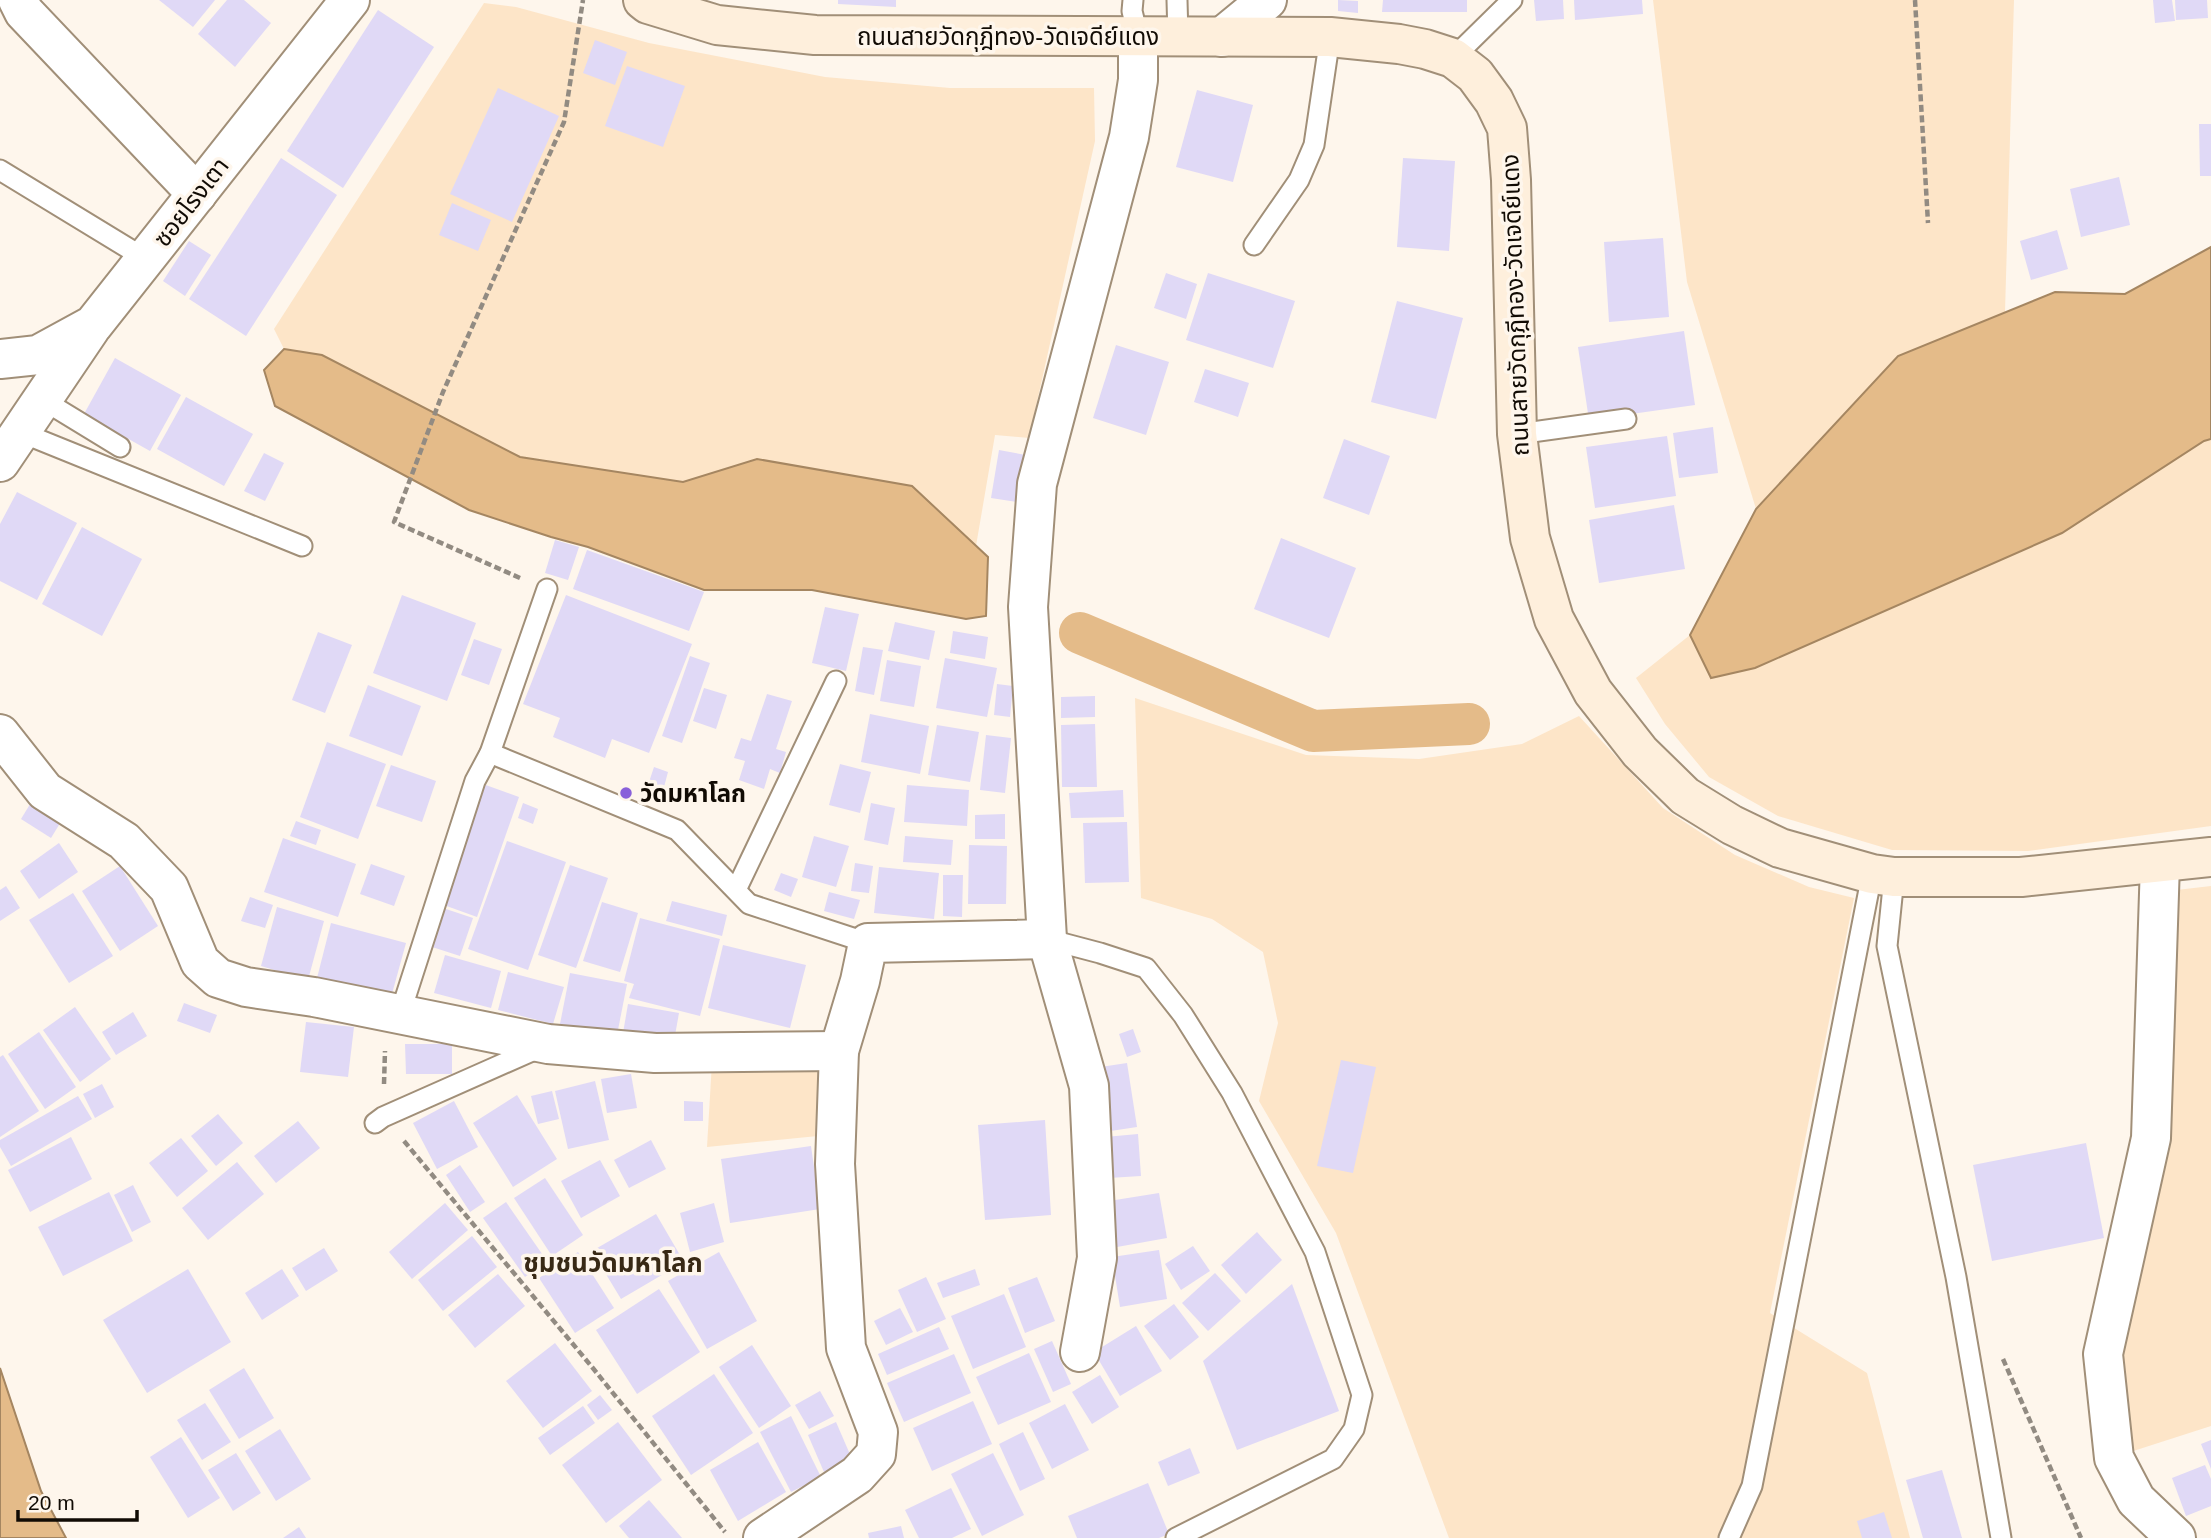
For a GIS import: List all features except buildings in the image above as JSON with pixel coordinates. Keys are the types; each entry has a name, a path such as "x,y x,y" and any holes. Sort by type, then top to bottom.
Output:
{"main road":[{"name":"ถนนสายวัดกุฎีทอง-วัดเจดีย์แดง","path":"643,0 717,25 815,35 1178,18 1222,37 1330,37 1399,44 1453,58 1475,75 1494,101 1507,128 1511,180 1517,434 1530,538 1554,619 1593,692 1640,752 1685,796 1732,825 1780,848 1883,876 2021,877 2211,857"}],"street":[{"path":"18,0 24,12 197,194"},
{"name":"ซอยโรงเตา","path":"0,359 38,355 93,324 350,0"},
{"path":"1222,37 1268,0"},
{"path":"1080,1352 1097,1258 1089,1086 1047,939 1028,607 1037,484 1129,137 1138,80 1135,18"},
{"path":"10,447 93,324"},
{"path":"0,734 45,791 124,841 169,888 200,962 218,978 246,987 314,997 548,1044 655,1053 839,1051"},
{"path":"2160,863 2151,1138 2103,1354 2114,1458 2136,1500 2176,1538"},
{"path":"763,1538 857,1475 876,1454 878,1432 846,1348 835,1164 839,1051 860,981 868,943 1047,939"}],"lane":[{"path":"1453,58 1512,0"},
{"path":"1254,245 1299,180 1314,145 1330,37"},
{"path":"0,170 146,259"},
{"path":"43,400 120,447"},
{"path":"1517,434 1626,419"},
{"path":"10,447 302,545"},
{"path":"393,1013 475,781 490,752 547,589"},
{"path":"736,890 836,681"},
{"path":"490,752 677,830 749,904 868,943"},
{"path":"1729,1538 1752,1486 1883,876"},
{"path":"1883,876 1887,946 1956,1277 2001,1538"},
{"path":"1047,939 1146,968 1183,1015 1232,1093 1315,1252 1362,1395 1354,1429 1333,1460 1176,1538"},
{"path":"379,1120 548,1044"}],"path":[{"path":"547,589 394,522 443,392 564,122 583,0"},
{"path":"1915,0 1928,223"},
{"path":"393,1013 379,1120 584,1357 730,1538"},
{"path":"1997,1348 2081,1538"}],"shaded area":[{"path":"1653,0 2014,0 2005,312 1898,356 1756,509 1687,282"},
{"path":"484,3 516,7 649,43 825,77 950,88 1094,88 1095,141 1029,438 995,435 976,546 912,486 757,459 683,482 520,457 322,355 284,349 274,329"},
{"path":"2211,247 2211,439 2062,533 1755,668 1711,678 1690,635 1756,509 1898,356 2055,292 2125,294"},
{"path":"284,349 322,355 520,457 683,482 757,459 912,486 988,557 986,616 966,619 812,590 704,590 588,547 469,510 275,406 264,370"},
{"path":"2211,439 2211,826 2028,851 1892,850 1778,816 1709,777 1665,724 1636,678 1690,635 1711,678"},
{"path":"1135,698 1306,755 1419,759 1522,744 1579,716 1663,808 1735,855 1809,887 1854,898 1770,1313 1867,1373 1910,1538 1449,1538 1336,1233 1259,1101 1278,1023 1263,952 1212,919 1141,898"},
{"path":"2211,886 2211,1426 2124,1454 2111,1356 2168,891"},
{"path":"823,1060 818,1136 707,1147 712,1062"},
{"path":"0,1368 41,1491 66,1538 0,1538"}],"waterway":[{"path":"1080,633 1313,731 1469,724"}],"place":[{"name":"วัดมหาโลก","path":"626,793"}],"district":[{"name":"ชุมชนวัดมหาโลก","path":"613,1263"}]}
